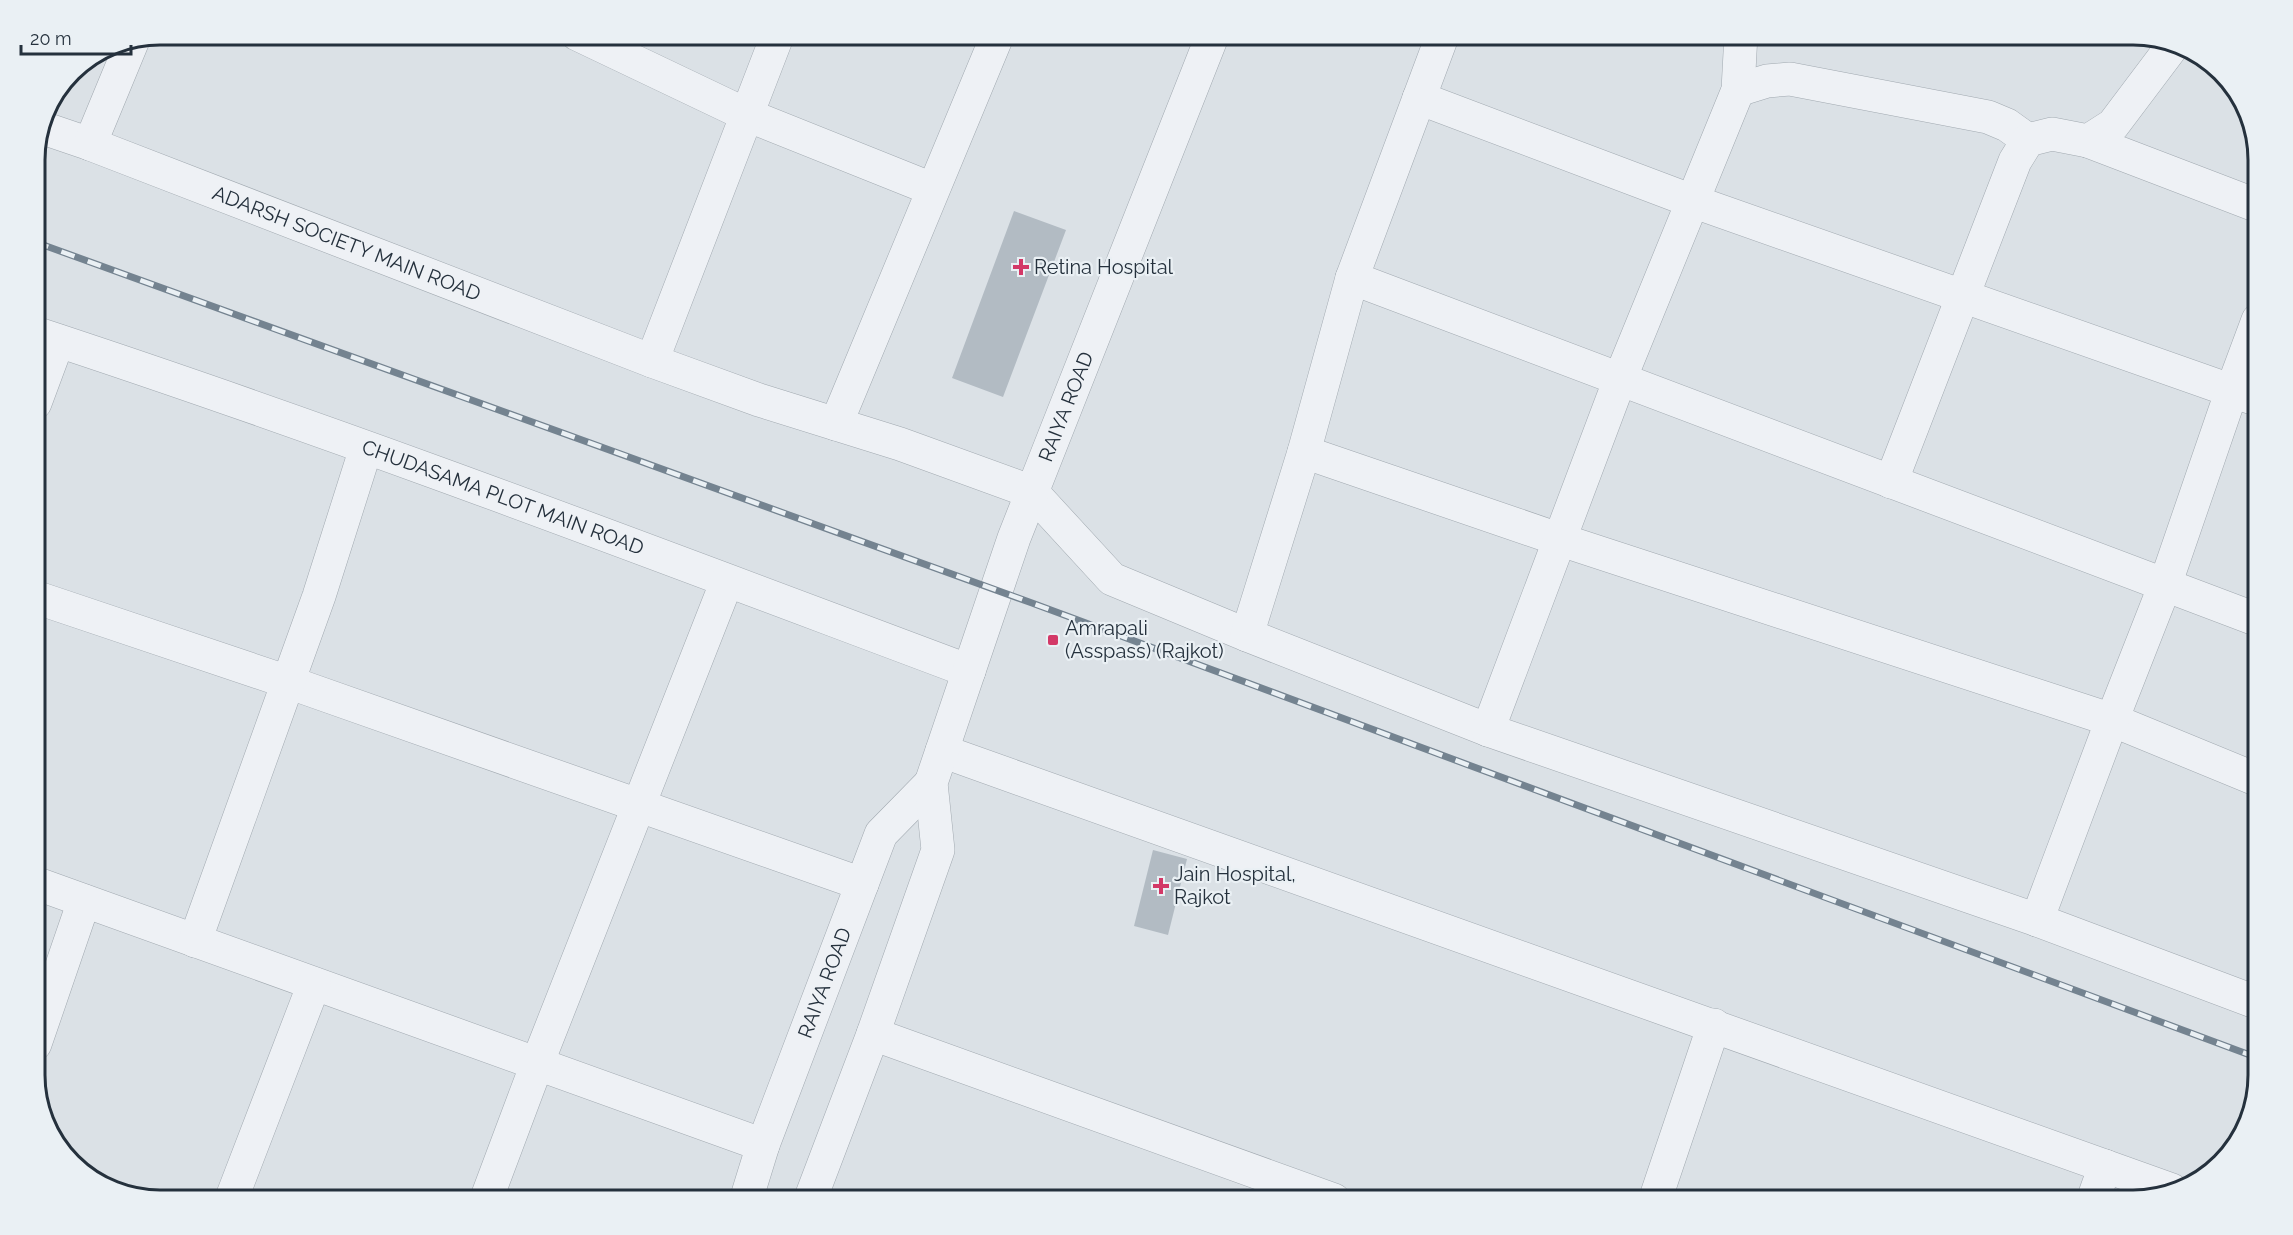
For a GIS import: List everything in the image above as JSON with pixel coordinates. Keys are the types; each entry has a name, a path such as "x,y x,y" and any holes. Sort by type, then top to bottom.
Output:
{"street":[{"path":"600,45 747,115 932,189"},
{"path":"652,362 774,45"},
{"path":"836,424 993,45"},
{"name":"RAIYA ROAD","path":"814,1190 873,1034 938,850 931,783 969,671 1032,492 1209,45"},
{"path":"1247,635 1304,452 1352,278 1439,45"},
{"path":"1488,730 1620,380 1738,90 1740,45"},
{"path":"90,144 129,49"},
{"path":"2088,141 2113,125 2169,51"},
{"path":"1738,90 1767,81 1790,79 1988,117 2007,125 2028,140"},
{"path":"1419,98 1692,201 2245,395"},
{"name":"ADARSH SOCIETY MAIN ROAD","path":"49,130 652,362 759,400 900,444 1032,492"},
{"path":"1891,482 2015,161 2028,140 2052,134 2088,141 2248,202"},
{"path":"1352,278 2248,616"},
{"name":"CHUDASAMA PLOT MAIN ROAD","path":"46,337 141,368 366,448 969,671"},
{"path":"2037,920 2165,585 2245,395 2248,378"},
{"path":"195,940 319,596 366,448"},
{"path":"1304,452 1561,540 2112,720 2248,776"},
{"path":"1032,492 1112,579 1488,730 2037,920 2248,1000"},
{"path":"490,1190 537,1064 728,581"},
{"path":"45,600 288,682 862,884"},
{"path":"942,751 2162,1186"},
{"name":"RAIYA ROAD","path":"749,1190 763,1145 881,834 931,783"},
{"path":"45,887 763,1145"},
{"path":"45,1015 84,901"},
{"path":"235,1190 314,984"},
{"path":"1658,1190 1714,1025"},
{"path":"873,1034 1306,1190"},
{"path":"2097,1190 2105,1166"}],"building":[{"path":"1014,211 1066,230 1003,397 952,378"},
{"path":"1153,850 1187,859 1168,935 1134,926"}],"railway":[{"path":"45,246 1032,603 2248,1054"}],"place":[{"name":"Retina Hospital","path":"1021,267"},
{"name":"Amrapali (Asspass) (Rajkot)","path":"1053,640"},
{"name":"Jain Hospital, Rajkot","path":"1161,886"}]}
